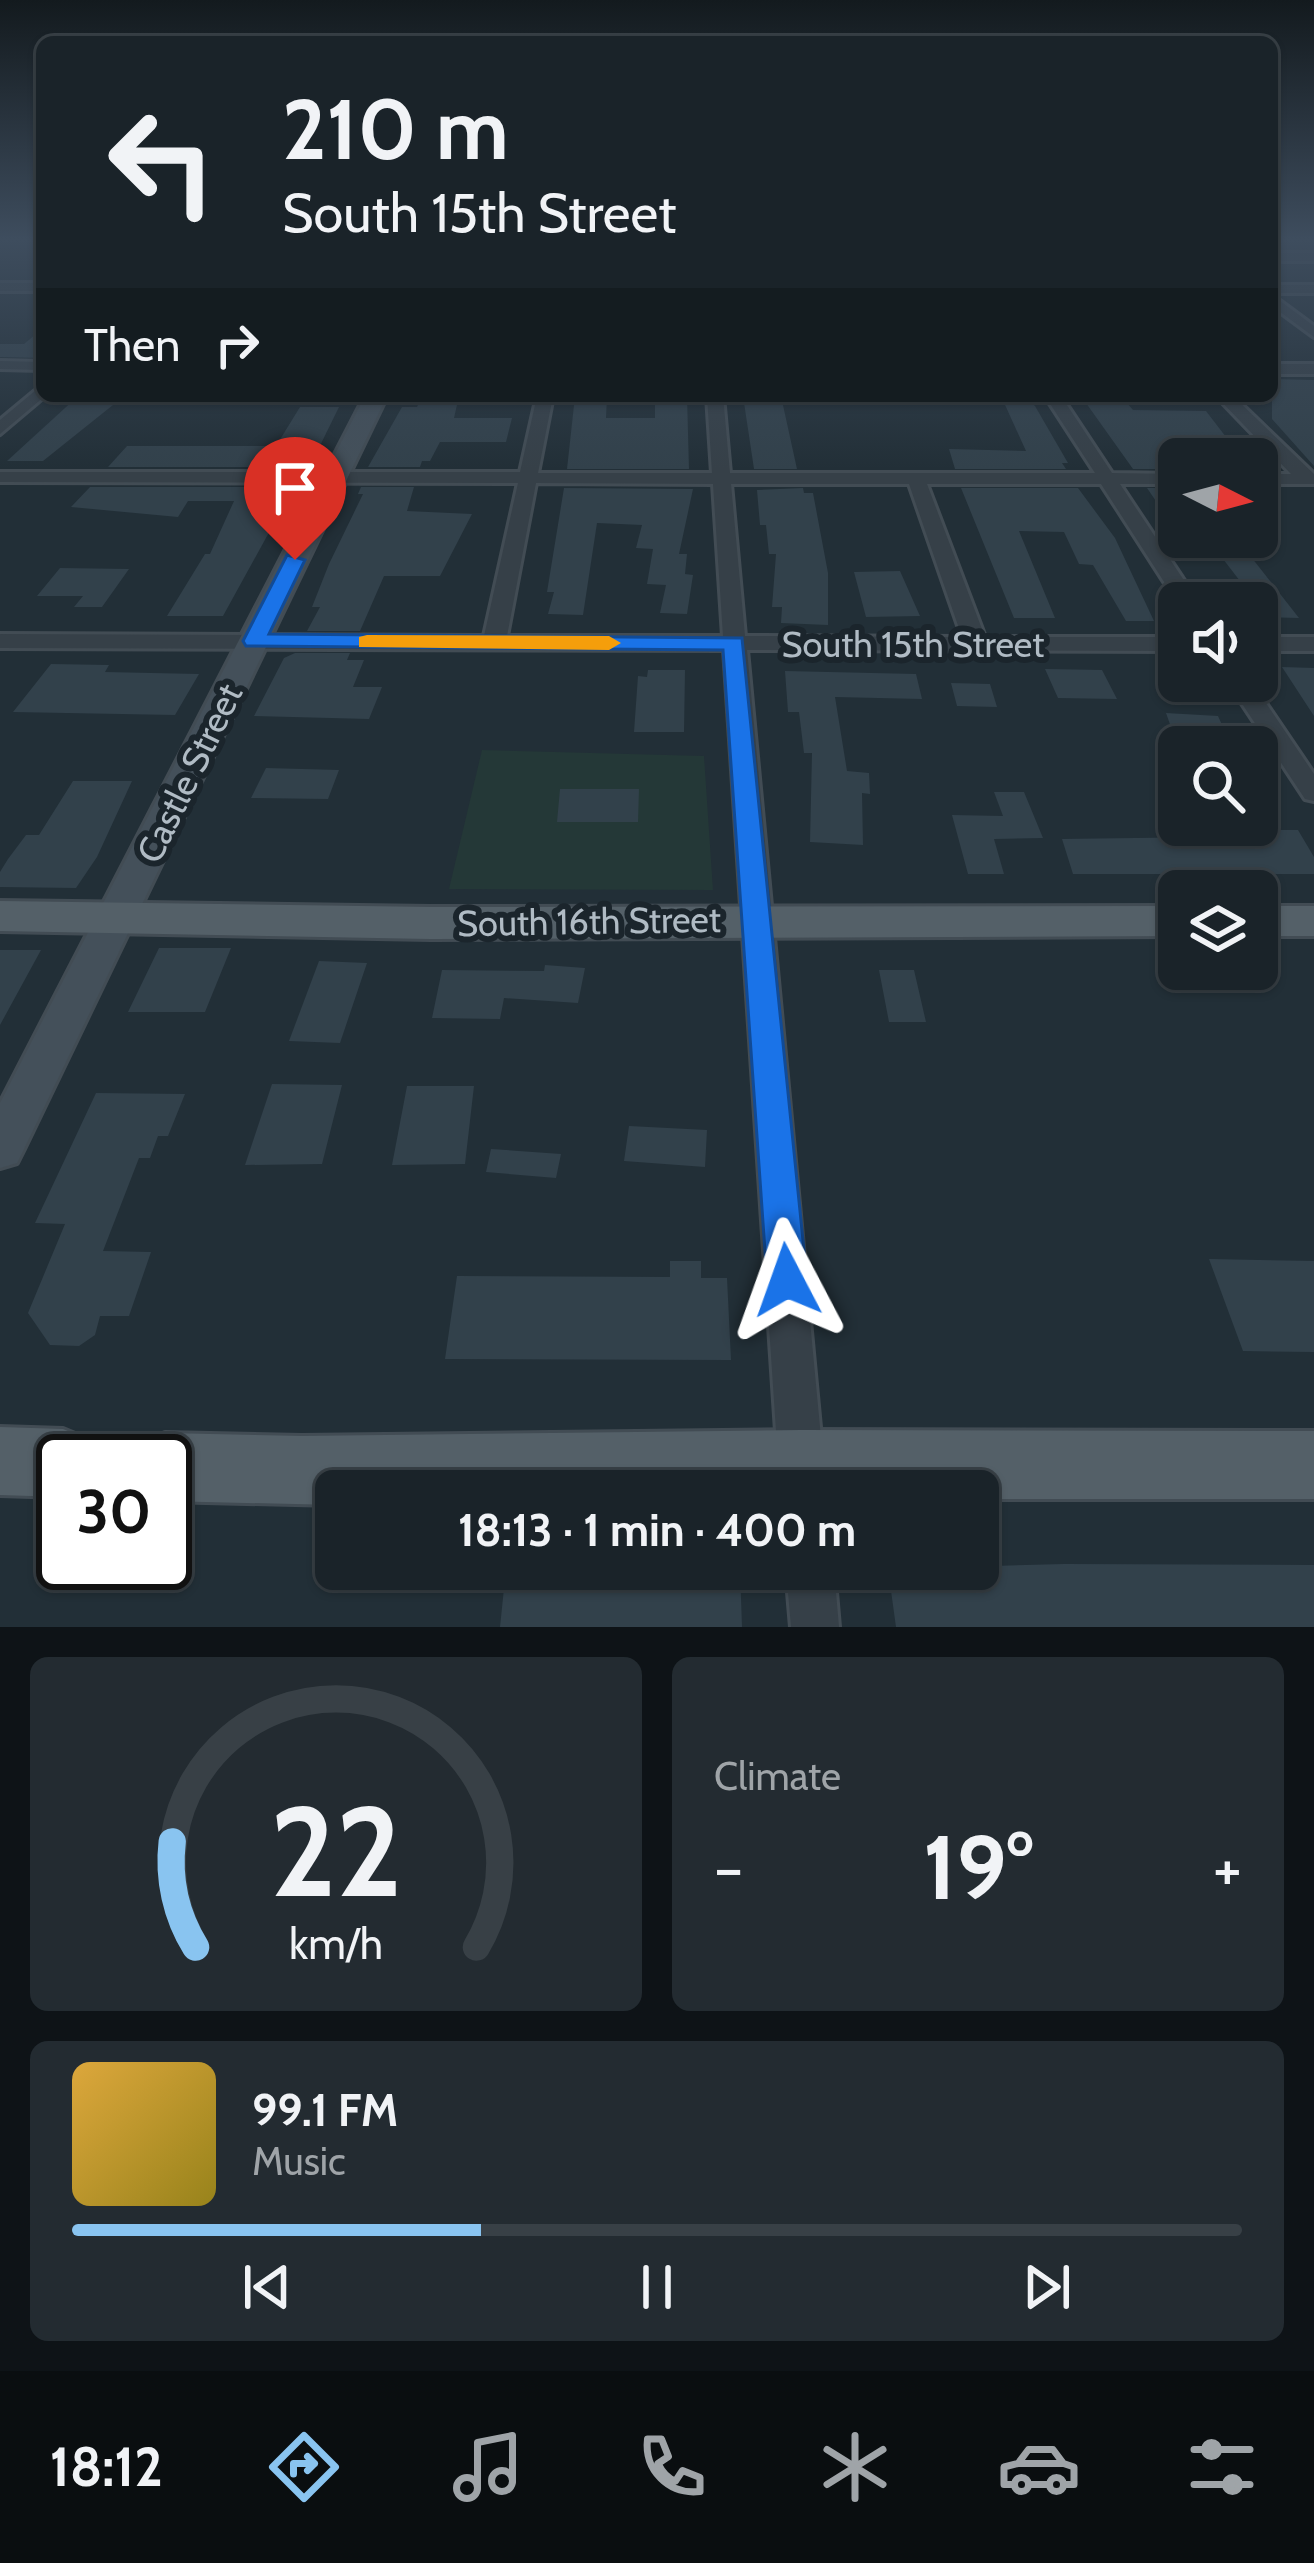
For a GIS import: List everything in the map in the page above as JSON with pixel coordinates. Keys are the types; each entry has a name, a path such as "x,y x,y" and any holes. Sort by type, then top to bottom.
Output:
{"main road":[{"name":"South 16th Street","path":"0,916 431,923 1158,921"},
{"path":"1278,921 1314,921"},
{"path":"0,1462 36,1463"},
{"path":"999,1472 1314,1465"},
{"path":"192,1468 315,1471"}],"street":[{"path":"0,365 36,366"},
{"path":"1278,368 1314,369"},
{"path":"0,429 36,396"},
{"name":"Castle Street","path":"0,1149 373,402"},
{"path":"494,643 544,402"},
{"path":"715,402 801,1470"},
{"path":"1057,402 1174,582"},
{"path":"1230,402 1310,479"},
{"path":"0,477 1158,479"},
{"path":"916,478 976,644"},
{"path":"1278,479 1310,479"},
{"name":"South 15th Street","path":"0,641 1158,644"},
{"path":"1278,644 1314,644"},
{"path":"1253,702 1314,793"},
{"path":"812,1590 815,1627"}],"green space":[{"path":"482,750 704,756 713,890 449,889"}],"building":[{"path":"36,334 36,358 0,357 0,344 24,344"},
{"path":"1278,379 1314,380 1314,466 1272,419"},
{"path":"72,402 113,405 43,461 7,461"},
{"path":"419,402 458,402 454,418 512,418 506,442 440,442 430,461 422,461 420,467 368,467 402,407 417,407"},
{"path":"574,402 607,402 606,418 655,418 655,402 687,402 689,469 567,469"},
{"path":"744,402 782,402 797,469 754,469"},
{"path":"1004,402 1031,402 1068,463 1062,463 1066,469 955,469 949,449 1026,451"},
{"path":"1085,402 1126,402 1133,410 1206,411 1226,437 1251,438 1158,438 1158,469 1133,469"},
{"path":"300,407 339,407 311,464 305,467 108,467 127,446 276,446"},
{"path":"90,487 294,487 223,616 167,616 205,554 210,554 234,501 188,501 178,517 71,507"},
{"path":"361,487 414,487 407,511 472,514 440,576 384,576 360,631 307,631 320,607 312,607 329,564 363,494 358,494"},
{"path":"564,488 693,489 679,554 687,554 685,574 693,575 687,614 660,613 666,585 647,584 653,549 636,548 642,525 597,523 583,615 548,614 554,592 547,592"},
{"path":"803,488 804,493 813,493 828,573 828,625 781,623 782,607 772,607 776,554 769,554 766,525 760,525 757,490"},
{"path":"961,488 1078,488 1115,538 1154,621 1126,621 1093,565 1079,564 1064,532 1019,531 1055,618 1014,618"},
{"path":"1222,558 1252,558 1271,582 1241,582"},
{"path":"60,568 129,569 102,607 74,607 83,596 37,596"},
{"path":"900,571 920,616 866,617 854,572"},
{"path":"1278,591 1299,618 1278,618"},
{"path":"295,653 350,653 347,660 364,660 353,687 382,687 369,719 254,716 284,658"},
{"path":"51,664 109,665 105,672 199,674 175,715 13,712"},
{"path":"1282,667 1314,668 1314,716"},
{"path":"1045,669 1102,670 1117,699 1058,698"},
{"path":"648,670 685,670 684,732 634,732 638,676 647,677"},
{"path":"785,671 916,674 922,699 835,697 847,771 869,773 870,794 862,793 863,845 810,842 812,753 804,753 799,712 788,712"},
{"path":"951,683 990,684 997,707 957,706"},
{"path":"1166,713 1218,716 1223,726 1171,726"},
{"path":"266,768 339,770 328,799 251,798"},
{"path":"73,781 132,781 97,857 76,888 0,887 0,872 8,859 26,835 39,835"},
{"path":"560,789 639,789 638,822 557,822"},
{"path":"994,792 1024,792 1043,838 994,839 1004,874 968,874 952,815 1003,816"},
{"path":"1278,830 1298,830 1314,857 1314,874 1158,870 1158,874 1073,874 1062,839 1158,838 1158,846 1278,846"},
{"path":"159,948 231,948 205,1012 128,1012"},
{"path":"0,950 41,950 0,1025"},
{"path":"319,961 367,963 340,1043 289,1041"},
{"path":"545,965 585,968 578,1003 504,998 500,1019 432,1018 442,970 544,971"},
{"path":"879,970 914,970 926,1022 889,1022"},
{"path":"272,1084 342,1085 322,1164 245,1165"},
{"path":"407,1086 474,1086 465,1164 392,1165"},
{"path":"96,1093 185,1094 168,1136 158,1136 150,1158 139,1158 103,1251 151,1252 129,1316 100,1316 95,1335 79,1346 50,1345 28,1313 65,1224 35,1223"},
{"path":"629,1126 707,1130 705,1167 624,1161"},
{"path":"491,1149 561,1154 556,1178 486,1172"},
{"path":"1209,1259 1314,1261 1314,1352 1243,1351"},
{"path":"670,1261 701,1261 701,1278 727,1278 731,1360 445,1359 457,1276 670,1277"},
{"path":"1314,1565 1314,1627 896,1627 891,1590 999,1590 999,1566"},
{"path":"504,1590 741,1590 742,1627 500,1627"}],"slow traffic":[{"path":"367,642 609,643"}],"route":[{"path":"295,560 254,641 734,643 787,1280"}]}
